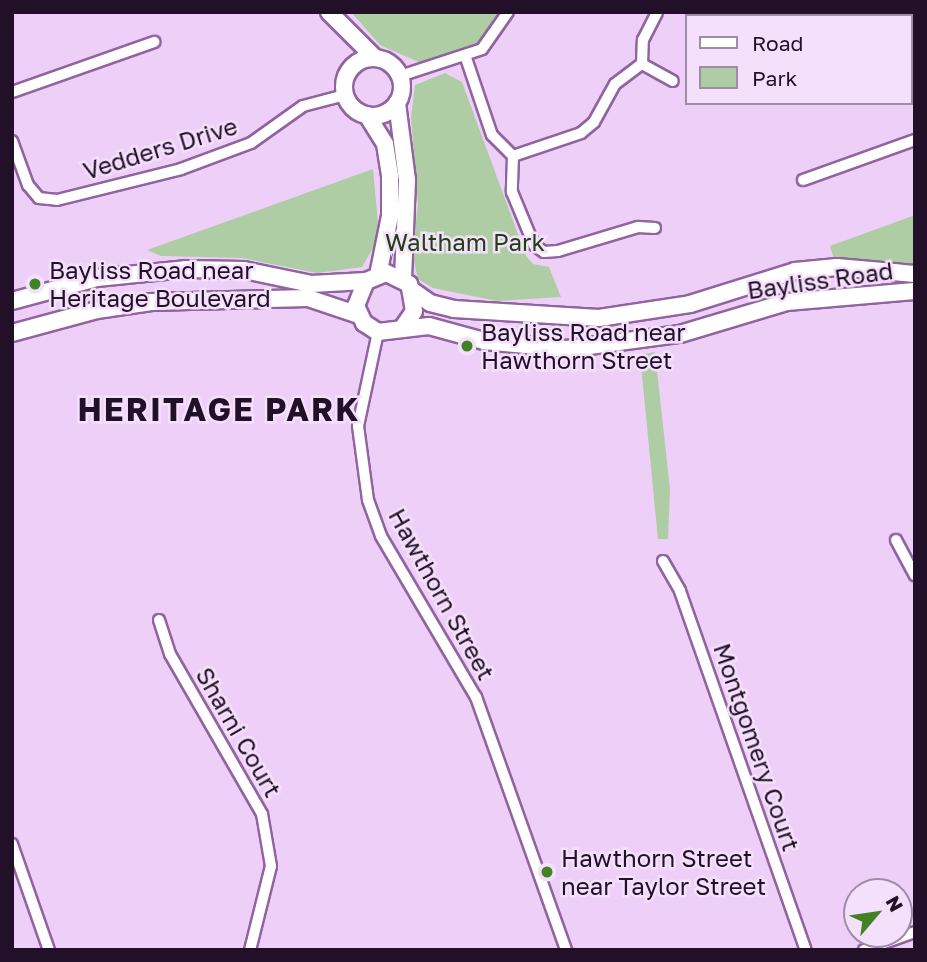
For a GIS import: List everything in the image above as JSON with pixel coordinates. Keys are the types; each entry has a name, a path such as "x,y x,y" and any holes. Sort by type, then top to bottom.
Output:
{"street":[{"path":"400,76 466,55 493,39 509,12"},
{"path":"642,64 643,40 657,12"},
{"path":"331,15 375,58 390,64 400,76 397,103 407,180 408,285 414,311 403,327"},
{"path":"331,15 350,69 345,95 367,115 385,144 390,177 390,216 372,278 357,297 359,316"},
{"path":"12,92 154,42"},
{"path":"466,55 492,135 513,156 512,192 534,245 544,252 638,227 655,228"},
{"path":"350,69 375,58"},
{"path":"513,156 581,133 594,122 615,84 642,64"},
{"path":"642,64 673,81"},
{"name":"Vedders Drive","path":"12,141 27,185 39,198 57,200 181,169 251,144 303,106 345,95"},
{"path":"367,115 384,114 397,103"},
{"path":"803,180 915,140"},
{"name":"Bayliss Road","path":"12,301 97,278 174,270 244,270 311,284 372,278 408,285 430,303 454,309 599,318 690,304 795,271 837,267 915,274"},
{"name":"Bayliss Road","path":"378,332 429,326 524,347 617,346 788,302 915,291"},
{"path":"12,333 97,310 151,302 308,298 359,316 378,332"},
{"name":"Hawthorn Street","path":"378,332 358,426 368,500 381,536 476,697 566,950"},
{"path":"896,540 915,575"},
{"name":"Montgomery Court","path":"663,561 680,590 806,950"},
{"name":"Sharni Court","path":"159,620 170,654 262,814 269,879 250,950"},
{"path":"12,844 49,950"},
{"path":"864,950 915,932"}],"green space":[{"path":"351,12 501,12 480,43 421,63 380,45"},
{"name":"Waltham Park","path":"445,73 462,82 526,256 533,264 549,267 561,297 497,301 433,288 418,279 412,253 418,204 411,118 415,85"},
{"name":"Waltham Park","path":"373,169 378,223 376,243 362,267 317,273 242,258 161,256 147,250"},
{"path":"915,215 915,264 834,259 830,246"},
{"path":"655,352 670,490 668,539 658,539 640,355"}],"place":[{"name":"Bayliss Road near Heritage Boulevard","path":"35,284"},
{"name":"Bayliss Road near Hawthorn Street","path":"467,346"},
{"name":"Hawthorn Street near Taylor Street","path":"547,872"}],"district":[{"name":"HERITAGE PARK","path":"219,409"}]}
